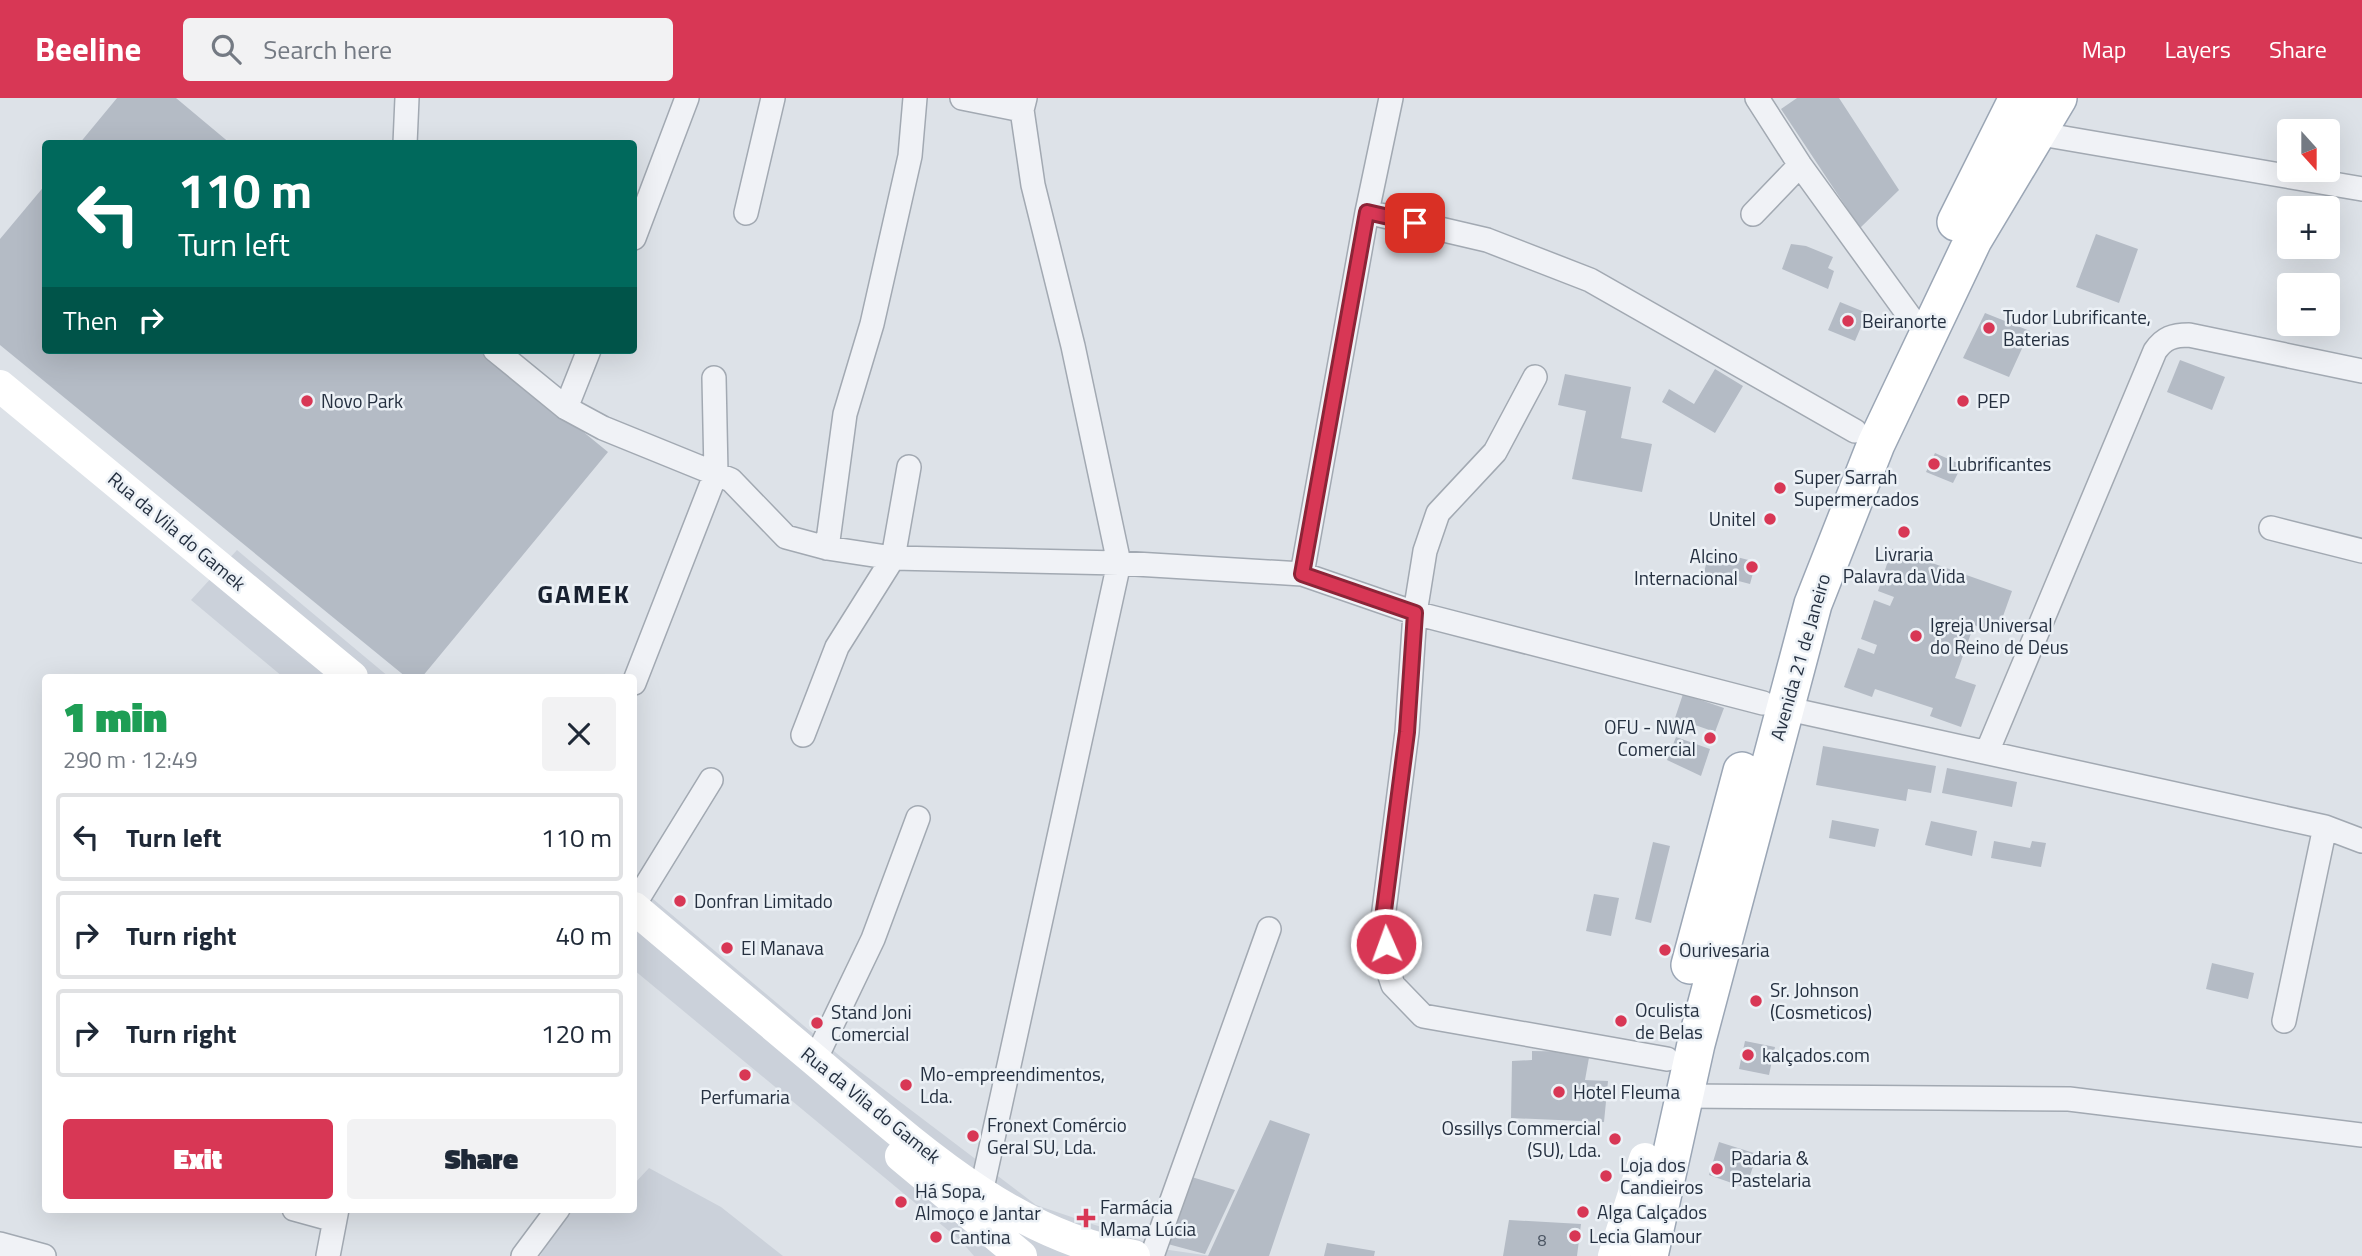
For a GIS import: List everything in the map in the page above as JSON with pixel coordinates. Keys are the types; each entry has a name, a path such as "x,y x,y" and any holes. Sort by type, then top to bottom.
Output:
{"main road":[{"name":"Avenida 21 de Janeiro","path":"1649,1256 1773,706 1793,597 1855,431 2018,98"},
{"name":"Avenida 21 de Janeiro","path":"1624,1256 1667,1059 1720,847 1876,444 1972,240 2058,98"},
{"name":"Rua da Vila do Gamek","path":"0,386 348,674"},
{"name":"Rua da Vila do Gamek","path":"0,409 320,674"},
{"name":"Rua da Vila do Gamek","path":"637,909 815,1060 981,1193 1017,1216 1055,1234 1136,1256"},
{"name":"Rua da Vila do Gamek","path":"637,936 1021,1256"},
{"path":"1614,1256 1645,1159"}],"street":[{"path":"405,140 407,98"},
{"path":"637,230 687,98"},
{"path":"746,213 773,98"},
{"path":"827,548 845,414 872,324 910,156 915,98"},
{"path":"962,98 1024,104 1033,185 1073,346 1119,564 981,1193"},
{"path":"1302,574 1367,212 1391,98"},
{"path":"1757,98 1800,165 1910,317"},
{"path":"2035,133 2362,189"},
{"path":"1753,214 1800,165"},
{"path":"1367,212 1487,240 1590,280 1855,431"},
{"path":"1986,752 2155,351 2162,341 2175,335 2189,335 2362,371"},
{"path":"500,354 566,408 603,428 732,480 786,537 827,548 892,558 1119,564 1302,574 1415,613 1773,706 2325,827 2362,841"},
{"path":"566,408 587,354"},
{"path":"1535,377 1495,452 1438,513 1425,551 1415,613 1407,732 1383,918 1393,985 1423,1016 1667,1059"},
{"path":"637,675 716,473 714,378"},
{"path":"803,736 837,647 892,558 909,467"},
{"path":"2271,528 2362,551"},
{"path":"637,901 711,780"},
{"path":"815,1060 873,939 918,818"},
{"path":"2284,1021 2325,827"},
{"path":"1136,1256 1269,929"},
{"path":"1683,1096 2080,1099 2362,1135"},
{"path":"523,1256 555,1213"},
{"path":"328,1256 336,1215"},
{"path":"0,1244 44,1256"}],"shaded area":[{"path":"237,550 385,674 279,674 191,600"},
{"path":"637,886 841,1057 1036,1205 1169,1250 1211,1256 974,1256 961,1241 637,972"},
{"path":"649,1168 721,1207 783,1256 540,1256 565,1213 637,1213 637,1181"}],"building":[{"path":"117,98 176,98 226,140 82,140"},
{"path":"1797,98 1839,98 1899,190 1860,228 1781,109"},
{"name":"Novo Park","path":"42,189 42,354 488,354 608,452 424,674 402,674 0,345 0,239"},
{"path":"2096,234 2138,249 2119,303 2076,287"},
{"path":"1791,244 1806,246 1833,257 1828,268 1834,271 1828,289 1782,269"},
{"name":"Beiranorte","path":"1840,302 1867,313 1855,341 1828,330"},
{"path":"1985,313 2030,331 2009,377 1963,358"},
{"path":"2180,360 2225,377 2212,410 2167,392"},
{"path":"1715,369 1743,386 1715,433 1662,402 1669,389 1694,404"},
{"path":"1565,374 1631,387 1621,438 1652,444 1642,492 1572,479 1586,411 1558,405"},
{"path":"1935,453 1962,465 1953,483 1926,472"},
{"name":"Igreja Universal do Reino de Deus","path":"1892,549 2012,591 1997,633 1974,625 1955,678 1976,685 1961,727 1930,716 1933,708 1875,689 1872,697 1844,687 1858,648 1874,654 1877,645 1861,639 1874,600 1890,606 1894,597 1878,591"},
{"path":"1710,550 1756,562 1750,584 1704,572"},
{"path":"1683,694 1724,708 1715,732 1675,718"},
{"path":"1676,737 1710,749 1701,776 1667,760"},
{"path":"1823,746 1936,766 1931,793 1908,789 1906,801 1816,785"},
{"path":"1947,768 2017,782 2012,807 1942,793"},
{"path":"1832,820 1879,829 1875,847 1829,838"},
{"path":"1931,821 1977,831 1972,856 1925,845"},
{"path":"1994,841 2030,848 2032,841 2046,843 2041,867 1991,858"},
{"path":"1653,842 1670,846 1651,923 1635,919"},
{"path":"1594,894 1619,898 1611,936 1586,931"},
{"path":"2212,963 2254,973 2248,999 2206,989"},
{"path":"1745,1041 1775,1047 1769,1075 1739,1069"},
{"name":"Hotel Fleuma","path":"1532,1051 1590,1052 1585,1080 1608,1081 1604,1122 1511,1118 1512,1061 1532,1060"},
{"path":"1270,1120 1310,1134 1269,1256 1208,1256"},
{"path":"1719,1142 1757,1154 1746,1188 1709,1175"},
{"path":"1185,1175 1235,1190 1205,1254 1164,1243"},
{"path":"1509,1220 1581,1224 1577,1256 1503,1256"},
{"path":"1327,1243 1375,1251 1374,1256 1324,1256"}],"place":[{"name":"Beiranorte","path":"1848,321"},
{"name":"Tudor Lubrificante, Baterias","path":"1989,328"},
{"name":"Novo Park","path":"307,401"},
{"name":"PEP","path":"1963,401"},
{"name":"Lubrificantes","path":"1934,464"},
{"name":"Super Sarrah Supermercados","path":"1780,488"},
{"name":"Unitel","path":"1770,519"},
{"name":"Livraria Palavra da Vida","path":"1904,532"},
{"name":"Alcino Internacional","path":"1752,567"},
{"name":"Igreja Universal do Reino de Deus","path":"1916,636"},
{"name":"OFU - NWA Comercial","path":"1710,738"},
{"name":"Donfran Limitado","path":"680,901"},
{"name":"El Manava","path":"727,948"},
{"name":"Ourivesaria","path":"1665,950"},
{"name":"Sr. Johnson (Cosmeticos)","path":"1756,1001"},
{"name":"Oculista de Belas","path":"1621,1021"},
{"name":"Stand Joni Comercial","path":"817,1023"},
{"name":"kalçados.com","path":"1748,1055"},
{"name":"Perfumaria","path":"745,1075"},
{"name":"Mo-empreendimentos, Lda.","path":"906,1085"},
{"name":"Hotel Fleuma","path":"1559,1092"},
{"name":"Fronext Comércio Geral SU, Lda.","path":"973,1136"},
{"name":"Ossillys Commercial (SU), Lda.","path":"1615,1139"},
{"name":"Padaria & Pastelaria","path":"1717,1169"},
{"name":"Loja dos Candieiros","path":"1606,1176"},
{"name":"Há Sopa, Almoço e Jantar","path":"901,1202"},
{"name":"Alga Calçados","path":"1583,1212"},
{"name":"Farmácia Mama Lúcia","path":"1086,1218"},
{"name":"Lecia Glamour","path":"1575,1236"},
{"name":"Cantina","path":"936,1237"}],"district":[{"name":"GAMEK","path":"584,594"}],"route":[{"path":"1386,944 1383,918 1407,732 1415,613 1302,574 1367,212 1415,223"}]}
